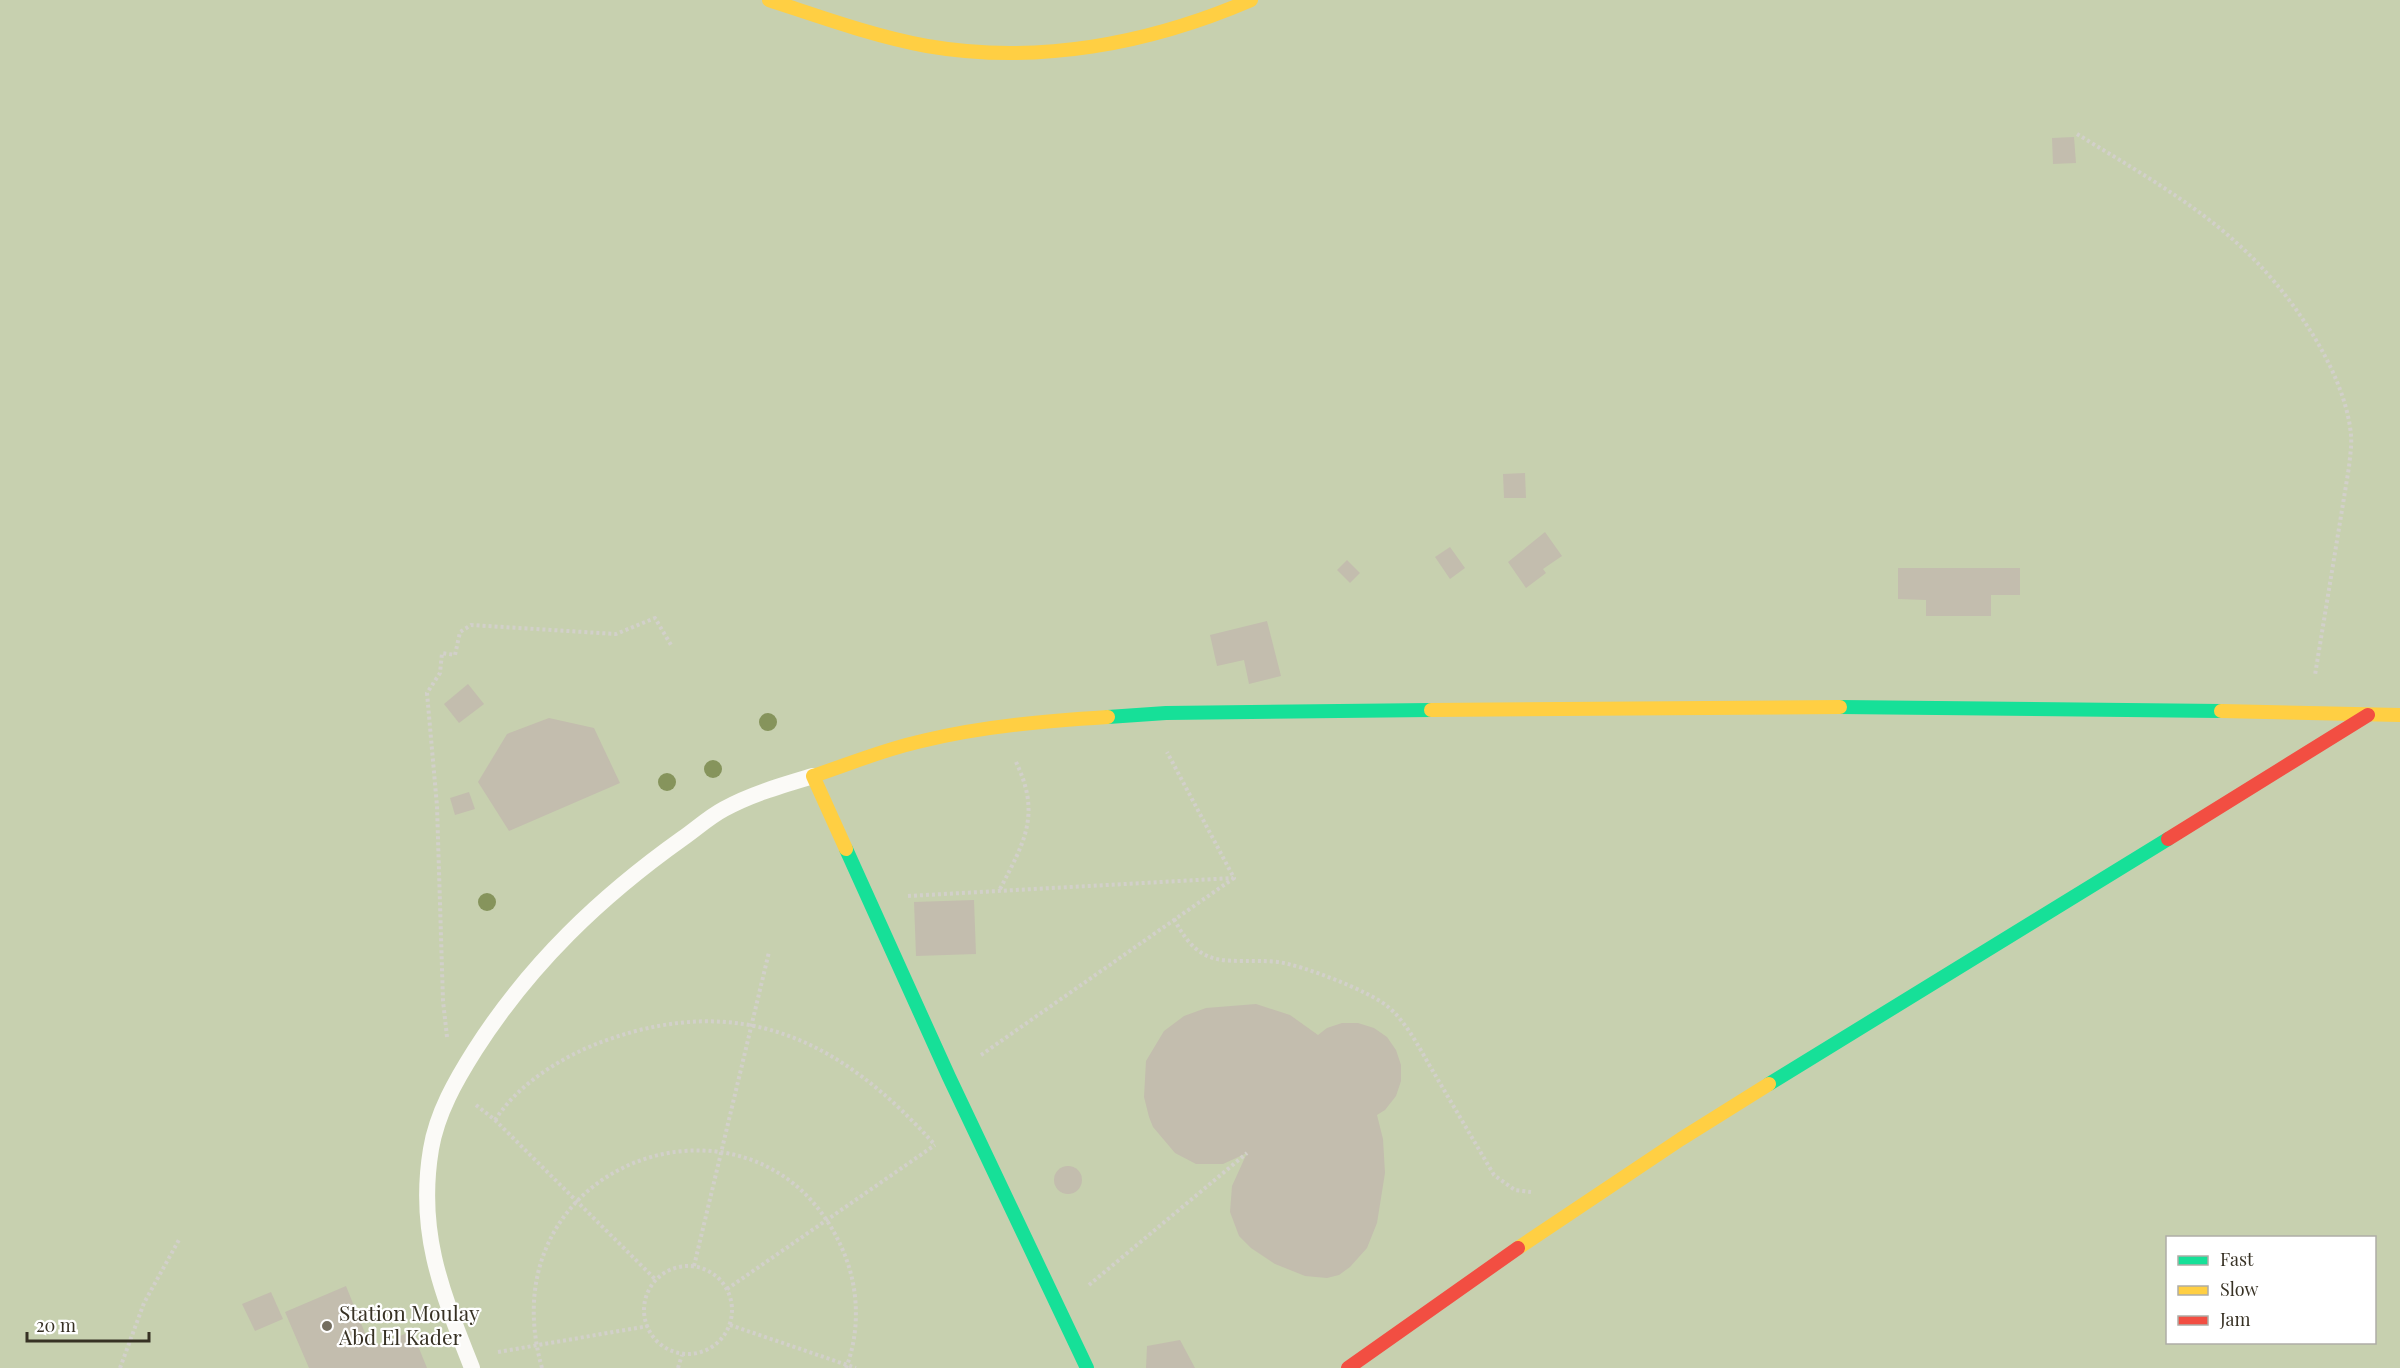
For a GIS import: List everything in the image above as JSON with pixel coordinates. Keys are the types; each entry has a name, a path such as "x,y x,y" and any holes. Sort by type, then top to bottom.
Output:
{"street":[{"path":"770,0 863,30 921,43 976,52 1035,52 1088,50 1178,30 1251,0"},
{"path":"1087,1368 949,1077 813,776 921,741 981,730 1147,714 1225,710 1678,706 2013,707 2400,715"},
{"path":"1348,1368 1503,1258 1681,1139 2368,715"}],"lane":[{"path":"470,1363 442,1294 427,1229 427,1187 431,1146 452,1086 504,1005 534,970 590,912 642,867 723,810 769,790 813,776"}],"path":[{"path":"2076,134 2178,200 2239,244 2299,313 2336,379 2351,434 2349,467 2325,601 2309,714"},
{"path":"452,1086 443,1001 437,806 427,693 440,673 442,653 455,655 460,632 471,625 616,634 655,618 671,645"},
{"path":"1147,714 1234,878"},
{"path":"981,730 1001,743 1016,762 1026,783 1030,806 1028,830 999,890"},
{"path":"867,898 1234,878"},
{"path":"949,1077 1234,878"},
{"path":"1174,919 1186,941 1209,957 1238,963 1284,963 1358,989 1387,1005 1408,1030 1494,1175 1515,1190 1534,1192"},
{"path":"694,1266 769,952"},
{"path":"656,1280 495,1120 510,1099 567,1058 590,1046 634,1030 681,1021 752,1024 794,1037 836,1059 890,1100 935,1145"},
{"path":"727,1289 970,1120"},
{"path":"542,1368 533,1323 535,1279 551,1236 576,1201 613,1172 634,1161 679,1151 721,1154 745,1159 783,1177 815,1204 827,1220 849,1265 854,1289 854,1337 846,1366"},
{"path":"1059,1310 1247,1153"},
{"path":"120,1368 144,1303 180,1238"},
{"path":"694,1266 716,1276 727,1289 732,1305 730,1325 723,1338 711,1348 698,1354 682,1354 658,1342 645,1318 646,1298 656,1280 680,1267 694,1266"},
{"path":"730,1325 856,1368"},
{"path":"470,1363 536,1346 648,1326"},
{"path":"678,1368 682,1354"}],"green space":[{"path":"0,0 2400,0 2400,1368 0,1368"}],"building":[{"path":"2074,137 2076,163 2053,164 2052,138"},
{"path":"1525,473 1526,498 1504,498 1503,474"},
{"path":"1545,532 1562,556 1543,569 1546,573 1526,588 1508,562"},
{"path":"1450,547 1465,568 1450,579 1435,557"},
{"path":"1347,560 1360,573 1350,583 1337,570"},
{"path":"1898,568 2020,568 2020,595 1991,595 1991,616 1926,616 1926,600 1898,599"},
{"path":"1267,621 1281,676 1249,684 1244,660 1217,666 1210,635"},
{"path":"468,684 484,704 459,723 444,704"},
{"path":"549,718 594,728 620,783 509,831 478,782 507,734"},
{"path":"469,792 475,809 455,815 450,798"},
{"path":"974,900 976,954 916,956 914,902"},
{"path":"1256,1004 1290,1015 1318,1035 1327,1028 1342,1023 1358,1023 1374,1028 1387,1037 1396,1050 1401,1065 1401,1081 1396,1096 1385,1110 1377,1115 1383,1139 1385,1173 1377,1223 1367,1248 1350,1267 1339,1275 1327,1278 1305,1276 1275,1264 1251,1248 1239,1236 1230,1212 1232,1186 1247,1153 1223,1164 1196,1164 1175,1153 1153,1127 1149,1117 1144,1097 1146,1061 1164,1031 1184,1016 1206,1008"},
{"path":"1068,1166 1078,1170 1082,1180 1078,1190 1068,1194 1058,1190 1054,1180 1058,1170"},
{"name":"Station Moulay Abd El Kader","path":"346,1286 371,1348 412,1331 427,1368 309,1368 285,1312"},
{"path":"271,1292 283,1319 255,1331 242,1304"},
{"path":"1180,1340 1195,1368 1146,1368 1147,1346"}],"traffic: fast":[{"path":"1840,707 2221,711"},
{"path":"1108,717 1166,713 1431,710"},
{"path":"1769,1084 2168,839"},
{"path":"846,849 949,1077 1087,1368"}],"traffic: slow":[{"path":"769,0 847,26 907,42 968,51 1010,53 1092,47 1133,39 1173,28 1251,0"},
{"path":"1431,710 1840,707"},
{"path":"2221,711 2400,715"},
{"path":"846,849 813,776 894,748 968,731 1108,717"},
{"path":"1518,1248 1681,1139 1769,1084"}],"traffic: jam":[{"path":"2168,839 2368,715"},
{"path":"1348,1368 1518,1248"}],"place":[{"name":"Station Moulay Abd El Kader","path":"327,1326"}]}
